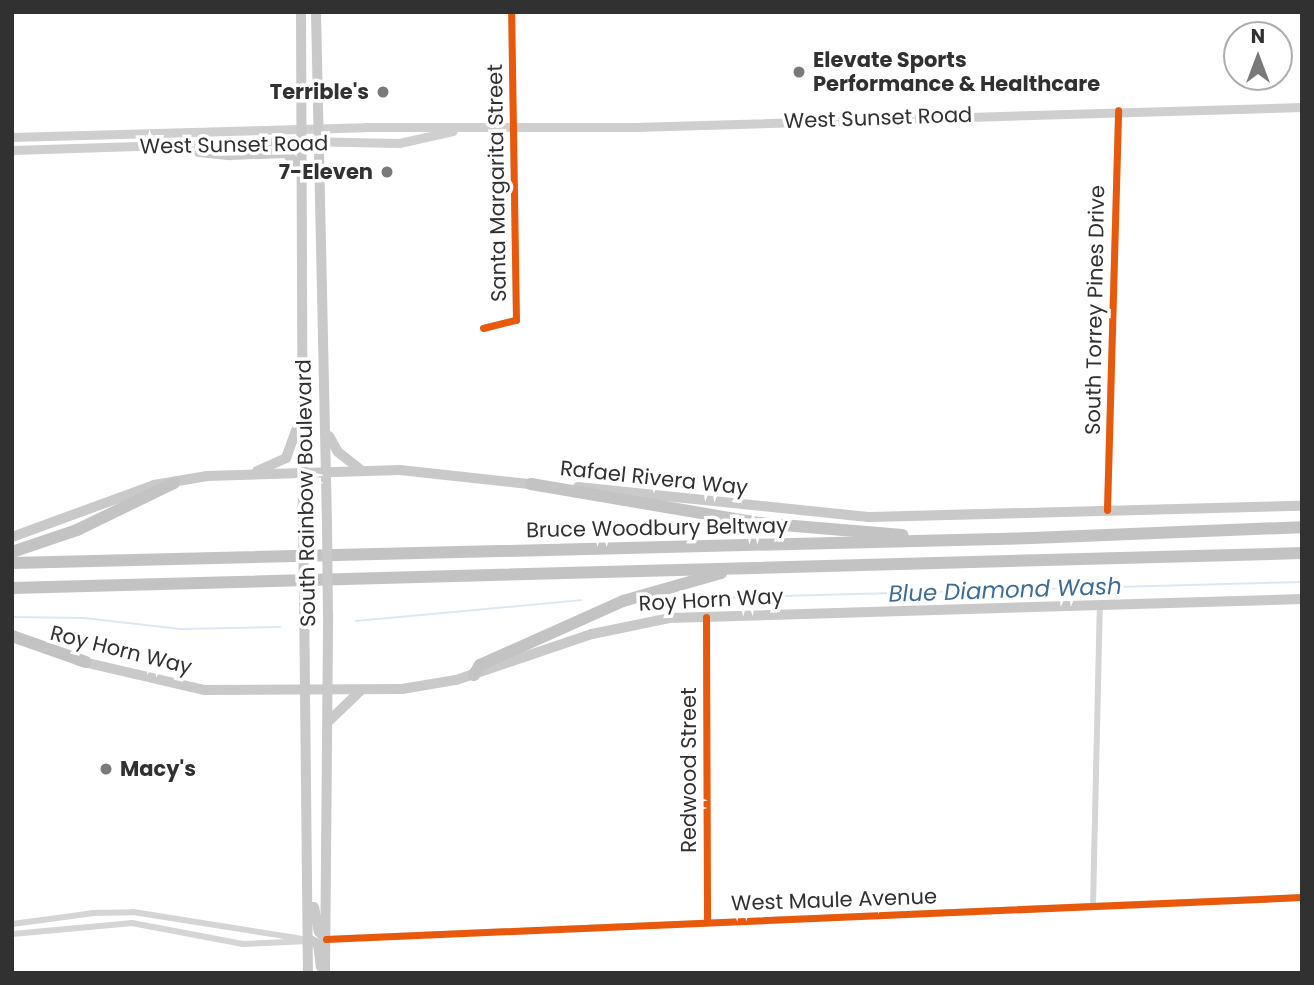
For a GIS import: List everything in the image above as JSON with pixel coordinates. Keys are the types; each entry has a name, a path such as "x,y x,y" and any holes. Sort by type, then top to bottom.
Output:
{"highway":[{"path":"12,552 77,530 174,483"},
{"path":"531,484 760,523 898,534 923,541"},
{"name":"Bruce Woodbury Beltway","path":"12,564 923,541 1302,527"},
{"name":"Bruce Woodbury Beltway","path":"12,588 1300,554"},
{"path":"474,675 480,665 623,601 734,568"},
{"path":"12,636 86,663"}],"main road":[{"name":"South Rainbow Boulevard","path":"301,12 302,474 311,894 308,973"},
{"name":"South Rainbow Boulevard","path":"316,12 330,720 324,973"},
{"name":"West Sunset Road","path":"12,137 61,135 301,141 318,144 399,143 454,130 1302,107"},
{"name":"West Sunset Road","path":"12,150 300,128 431,126 454,130"},
{"path":"61,135 61,148"},
{"path":"181,138 199,152 230,155 286,153 302,170"},
{"path":"241,476 281,463 295,444 303,355"},
{"path":"326,423 332,445 361,470"},
{"name":"Rafael Rivera Way","path":"12,537 153,485 241,476 327,474 361,470 424,471 841,516 1302,506"},
{"name":"Roy Horn Way","path":"12,644 186,687 364,690 420,687 474,675 638,622 706,617 1302,599"},
{"path":"330,720 349,697 364,690"},
{"path":"311,894 319,932 326,939"},
{"path":"310,940 318,944 324,973"}],"street":[{"name":"Santa Margarita Street","path":"483,328 516,320 515,128 511,12"},
{"name":"South Torrey Pines Drive","path":"1107,510 1118,110"},
{"path":"1093,906 1100,604"},
{"name":"Redwood Street","path":"706,617 707,922"},
{"name":"West Maule Avenue","path":"326,939 1302,897"},
{"path":"12,924 132,912 310,940"},
{"path":"12,934 94,923 132,923 170,926 243,944 295,945 310,940"}],"waterway":[{"name":"Blue Diamond Wash","path":"709,598 1302,582"},
{"name":"Blue Diamond Wash","path":"356,621 581,600"},
{"name":"Blue Diamond Wash","path":"12,617 84,618 180,629 280,627"}],"cycle path":[{"path":"483,328 516,320 511,12"},
{"path":"1107,510 1118,110"},
{"path":"706,617 707,922"},
{"path":"326,939 1302,897"}],"place":[{"name":"Elevate Sports Performance & Healthcare","path":"799,72"},
{"name":"Terrible's","path":"383,92"},
{"name":"7-Eleven","path":"387,172"},
{"name":"Macy's","path":"106,769"}]}
